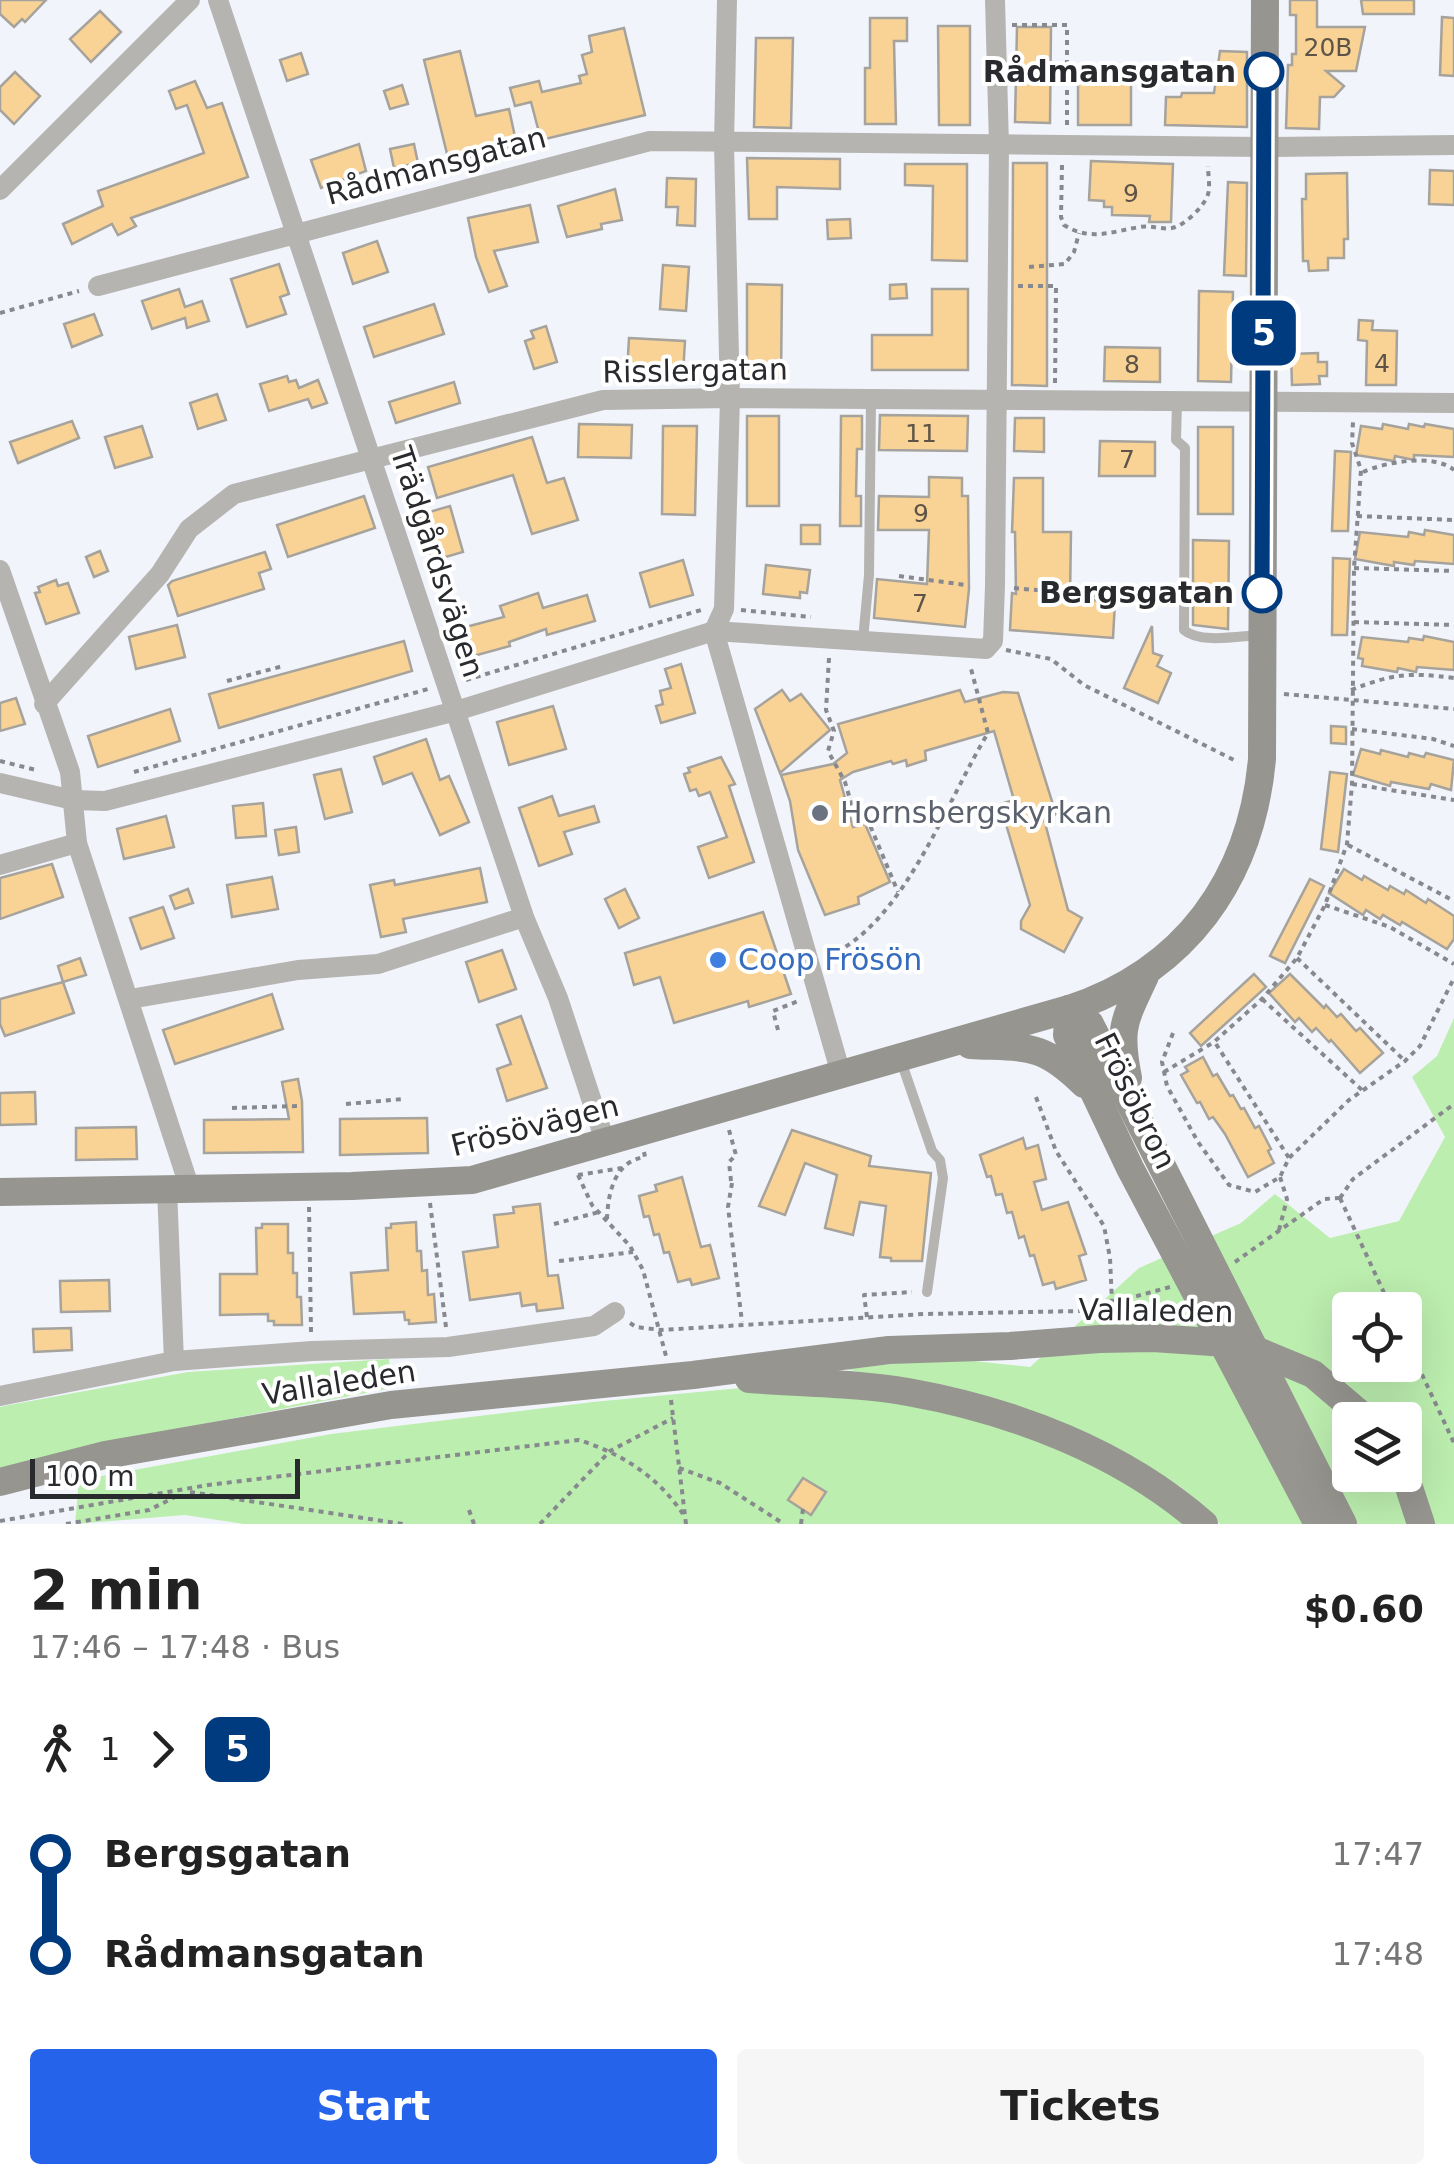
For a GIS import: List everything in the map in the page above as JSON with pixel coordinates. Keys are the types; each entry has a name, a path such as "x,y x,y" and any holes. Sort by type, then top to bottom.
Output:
{"street":[{"path":"0,190 190,0"},
{"name":"Trädgårdsvägen","path":"218,0 524,917 558,998 606,1141"},
{"path":"726,0 724,144 730,398 724,608 714,632 841,1074"},
{"path":"0,783 74,800 105,801 456,711 714,632 986,649 992,641 995,586 999,145 995,0"},
{"path":"1070,1010 1104,998 1144,976 1200,921 1236,863 1260,783 1265,0"},
{"name":"Rådmansgatan","path":"98,286 650,141 1454,145"},
{"name":"Risslergatan","path":"44,704 160,574 189,529 234,494 602,400 1454,403"},
{"path":"0,570 71,776 77,843 130,999 179,1189 174,1361"},
{"path":"0,866 77,843"},
{"path":"130,999 298,970 378,964 524,917"},
{"path":"1134,1111 1120,1042 1122,1024 1144,976"},
{"name":"Frösövägen","path":"0,1192 415,1184 472,1180 573,1164 606,1141 1070,1010"},
{"name":"Frösöbron","path":"1318,1524 1130,1168 1067,1035 1070,1010 1090,1024 1343,1524"},
{"path":"948,1044 1038,1050 1057,1058 1096,1095"},
{"path":"0,1396 174,1361 448,1347 594,1326 615,1312"},
{"name":"Vallaleden","path":"0,1482 105,1455 391,1406 889,1350 1153,1338 1241,1344 1314,1374 1346,1402"},
{"name":"Vallaleden","path":"692,1375 905,1391 986,1410 1030,1423 1075,1443 1151,1485 1204,1524"},
{"path":"1410,1492 1422,1524"}],"lane":[{"path":"863,640 870,575 871,399"},
{"path":"1178,402 1176,440 1185,448 1184,630 1202,637 1262,635"},
{"path":"900,1057 932,1151 940,1160 943,1178 927,1292"}],"path":[{"path":"1017,24 1067,25 1064,225 1079,233 1114,234 1145,226 1179,225 1195,213 1208,195 1208,146"},
{"path":"1029,267 1065,264 1074,252 1079,233"},
{"path":"0,313 98,286"},
{"path":"1016,286 1056,286 1054,401"},
{"path":"1164,1072 1214,1042 1262,999 1297,958 1325,905 1347,844 1360,473 1352,443 1355,403"},
{"path":"1360,473 1382,464 1400,463 1446,464 1454,470"},
{"path":"1357,516 1454,520"},
{"path":"1354,568 1454,571"},
{"path":"899,576 966,585"},
{"path":"995,586 1120,598"},
{"path":"1354,622 1454,624"},
{"path":"831,638 826,710 834,731 828,751 845,782 854,813 864,811 898,892"},
{"path":"810,963 852,945 898,892 925,856 963,774 988,732 966,649"},
{"path":"227,681 282,666"},
{"path":"1351,690 1390,675 1454,678"},
{"path":"123,775 410,693 447,686"},
{"path":"1262,692 1454,709"},
{"path":"1352,729 1433,739 1454,746"},
{"path":"0,760 51,775 71,776"},
{"path":"1352,784 1454,800"},
{"path":"1347,844 1454,901"},
{"path":"1325,905 1390,926 1454,964"},
{"path":"1297,958 1405,1061"},
{"path":"1173,1033 1162,1062 1166,1086 1198,1142 1229,1185 1255,1192 1280,1177 1289,1158 1420,1046 1454,978"},
{"path":"778,1030 773,1011 818,993"},
{"path":"1262,999 1363,1091"},
{"path":"1214,1042 1289,1158"},
{"path":"1036,1097 1056,1151 1104,1226 1112,1302"},
{"path":"346,1104 404,1098"},
{"path":"1340,1198 1353,1178 1454,1104"},
{"path":"232,1108 297,1106"},
{"path":"732,1144 736,1155 729,1162 732,1182 728,1207 742,1324"},
{"path":"606,1220 608,1194 624,1166 573,1164 592,1204 600,1212 606,1220 634,1252 643,1270 667,1361"},
{"path":"1279,1230 1287,1200 1280,1177"},
{"path":"430,1198 448,1347"},
{"path":"1226,1267 1324,1199 1340,1198"},
{"path":"1340,1198 1384,1292"},
{"path":"309,1203 312,1351"},
{"path":"554,1224 600,1212"},
{"path":"559,1261 634,1252"},
{"path":"615,1312 636,1326 661,1330 867,1317 1082,1311 1176,1286"},
{"path":"867,1317 864,1295 927,1292"},
{"path":"1422,1374 1454,1443"},
{"path":"671,1394 685,1521"},
{"path":"540,1524 610,1451 674,1418"},
{"path":"0,1521 208,1486 579,1440 638,1467 670,1494 685,1521"},
{"path":"679,1468 720,1484 784,1524"},
{"path":"66,1524 149,1510 186,1492 402,1524"},
{"path":"468,1510 474,1524"},
{"path":"801,1524 803,1510"}],"green space":[{"path":"1454,1018 1454,1524 1220,1524 1181,1487 1066,1424 846,1369 946,1358 1030,1367 1139,1268 1241,1223 1275,1194 1330,1238 1399,1221 1445,1137 1412,1077 1437,1056"},
{"path":"389,1359 392,1388 103,1443 0,1469 0,1407 188,1372"},
{"path":"751,1387 883,1397 990,1421 1122,1478 1187,1524 244,1524 185,1515 75,1524 79,1480 331,1434"}],"building":[{"path":"0,0 46,0 25,22 22,19 14,27 0,14"},
{"path":"1290,0 1317,0 1317,27 1365,27 1356,71 1326,71 1344,86 1334,97 1320,97 1319,129 1286,128 1288,65 1292,65 1292,54 1296,54 1296,15 1290,15"},
{"path":"1361,0 1414,0 1414,14 1363,14"},
{"path":"100,11 121,32 91,62 70,39"},
{"path":"1442,17 1454,18 1454,76 1440,75"},
{"path":"870,18 907,18 907,41 894,41 896,124 865,124"},
{"path":"938,26 970,26 970,125 939,125"},
{"path":"1017,27 1051,27 1050,123 1015,122"},
{"path":"624,28 645,115 541,140 531,102 515,106 510,88 539,81 542,92 581,83 579,76 587,74 582,55 592,52 589,36"},
{"path":"756,38 793,38 791,128 754,127"},
{"path":"460,51 476,116 509,109 517,146 449,162 424,60"},
{"path":"1220,51 1247,52 1247,127 1165,125 1166,97 1214,93"},
{"path":"301,53 308,74 287,81 280,60"},
{"path":"15,72 40,96 14,124 0,110 0,87"},
{"path":"195,81 207,108 222,103 248,177 131,218 136,226 118,235 112,224 72,244 63,224 103,206 98,191 204,153 187,105 176,109 169,91"},
{"path":"1078,82 1131,82 1131,125 1078,125"},
{"path":"402,85 408,104 390,109 384,91"},
{"path":"359,144 366,171 321,188 311,160"},
{"path":"414,144 418,163 394,168 390,149"},
{"path":"747,158 840,159 840,189 777,187 777,219 749,219"},
{"path":"1091,161 1173,164 1171,222 1149,222 1150,216 1112,215 1112,207 1104,207 1104,201 1089,200"},
{"path":"1013,163 1047,163 1047,386 1012,385"},
{"path":"905,164 967,164 967,261 932,260 933,186 905,185"},
{"path":"1430,170 1454,171 1454,205 1429,204"},
{"path":"1347,173 1348,239 1344,239 1344,258 1328,258 1328,270 1309,271 1308,261 1303,261 1302,199 1306,199 1306,174"},
{"path":"667,178 696,179 695,226 677,225 678,207 666,207"},
{"path":"1228,182 1247,183 1246,276 1224,275"},
{"path":"615,189 622,220 567,237 558,206"},
{"path":"530,205 538,242 494,251 507,286 489,292 468,218"},
{"path":"850,219 851,238 828,239 827,220"},
{"path":"377,241 388,272 353,284 343,253"},
{"path":"279,264 289,294 280,297 286,314 247,327 231,279"},
{"path":"663,265 689,267 686,311 660,309"},
{"path":"747,284 782,285 781,378 747,377"},
{"path":"906,284 907,298 890,299 890,285"},
{"path":"179,289 185,307 202,301 209,321 187,328 185,318 152,329 142,301"},
{"path":"932,289 968,289 968,370 872,370 872,335 932,335"},
{"path":"1199,291 1233,292 1231,382 1198,381"},
{"path":"434,304 444,334 374,357 364,327"},
{"path":"94,314 102,335 72,347 64,324"},
{"path":"1359,320 1373,321 1372,330 1397,331 1396,385 1366,385 1367,341 1358,340"},
{"path":"546,326 557,362 534,369 525,341 534,338 531,331"},
{"path":"629,338 685,341 683,375 627,372"},
{"path":"1105,347 1160,348 1160,382 1104,381"},
{"path":"1318,353 1318,362 1327,362 1327,376 1319,376 1320,384 1292,385 1291,354"},
{"path":"287,376 289,382 296,380 299,388 318,380 327,403 312,408 308,399 269,411 260,384"},
{"path":"454,382 460,403 396,423 389,402"},
{"path":"217,394 226,420 198,429 190,403"},
{"path":"880,415 968,416 967,451 879,450"},
{"path":"747,416 779,416 779,506 747,506"},
{"path":"841,416 862,416 856,496 861,496 861,526 840,526"},
{"path":"1015,418 1044,418 1044,452 1014,451"},
{"path":"72,421 79,438 18,463 10,442"},
{"path":"579,424 632,425 631,458 578,457"},
{"path":"1383,424 1408,429 1409,424 1425,424 1454,429 1454,457 1414,455 1414,460 1395,456 1394,461 1356,455 1361,426 1382,429"},
{"path":"142,426 152,457 115,468 105,437"},
{"path":"663,426 697,426 695,515 662,514"},
{"path":"1198,427 1233,427 1233,514 1198,514"},
{"path":"532,437 547,483 564,478 578,520 532,534 513,475 437,498 428,467"},
{"path":"1100,441 1155,442 1155,476 1099,476"},
{"path":"1335,451 1351,452 1348,531 1332,531"},
{"path":"929,477 962,478 962,496 968,496 969,589 965,627 874,618 877,579 927,584 929,530 878,530 879,496 929,497"},
{"path":"1014,478 1043,478 1043,532 1071,532 1070,598 1115,602 1113,638 1010,630 1012,593 1016,594"},
{"path":"364,496 375,528 288,557 277,525"},
{"path":"450,506 463,552 432,561 419,515"},
{"path":"801,525 820,525 820,544 801,544"},
{"path":"1425,530 1454,535 1454,564 1415,561 1414,565 1394,562 1394,566 1355,559 1360,532 1408,537 1409,532 1424,535"},
{"path":"1193,540 1229,541 1228,629 1193,625"},
{"path":"100,551 108,571 94,577 86,557"},
{"path":"265,552 271,569 259,573 264,589 178,616 168,585 172,581"},
{"path":"1333,558 1350,559 1347,635 1332,635"},
{"path":"683,560 693,595 650,607 640,573"},
{"path":"766,565 810,570 807,593 800,592 800,598 763,594"},
{"path":"56,580 58,586 68,583 79,613 46,624 35,593 40,592 38,587"},
{"path":"538,593 543,608 587,595 595,621 547,635 546,629 509,642 510,646 470,657 462,628 504,617 500,606"},
{"path":"177,625 185,657 136,669 129,637"},
{"path":"1152,626 1153,653 1162,656 1157,666 1171,673 1158,703 1124,688"},
{"path":"1424,636 1454,642 1454,670 1417,667 1416,672 1398,668 1397,672 1362,666 1363,659 1358,658 1362,637 1408,642 1409,638 1423,640"},
{"path":"404,641 412,671 219,728 209,694"},
{"path":"681,664 695,713 661,723 656,706 663,704 660,691 671,688 665,669"},
{"path":"782,690 790,701 801,694 830,730 780,773 755,709"},
{"name":"Hornsbergskyrkan","path":"960,690 965,702 1003,692 1018,693 1056,814 1044,819 1068,910 1082,918 1064,952 1021,929 1030,905 1000,804 1014,800 994,731 925,751 926,760 907,766 906,760 893,764 891,761 840,780 853,827 865,824 890,882 858,897 859,904 825,915 798,850 790,801 781,775 833,764 847,753 838,724"},
{"path":"16,698 25,724 0,731 0,703"},
{"path":"553,706 566,749 509,765 497,722"},
{"path":"170,709 180,741 98,767 88,736"},
{"path":"1331,726 1346,727 1346,744 1331,743"},
{"path":"426,739 440,780 449,776 469,822 440,835 412,773 383,784 374,757"},
{"path":"1361,749 1408,757 1409,753 1424,757 1426,753 1454,760 1451,790 1431,784 1429,789 1391,782 1390,786 1353,775"},
{"path":"721,757 735,784 729,786 754,862 709,878 698,847 727,837 710,792 699,796 696,789 690,791 684,774 690,772 688,768"},
{"path":"341,769 352,812 325,819 314,775"},
{"path":"1330,772 1347,774 1338,852 1321,849"},
{"path":"552,796 559,816 594,806 599,822 564,832 572,854 539,866 519,808"},
{"path":"263,803 266,836 236,838 233,806"},
{"path":"166,816 174,847 124,859 117,829"},
{"path":"296,827 299,852 279,855 275,830"},
{"path":"52,864 63,897 0,919 0,878"},
{"path":"480,868 487,902 403,919 406,932 381,937 370,885 394,880 395,885"},
{"path":"1344,869 1388,890 1390,886 1404,894 1406,890 1426,903 1428,899 1454,916 1454,939 1447,949 1402,922 1400,925 1383,915 1380,919 1366,910 1363,915 1329,893"},
{"path":"272,877 278,909 232,917 227,885"},
{"path":"1310,879 1324,886 1285,963 1270,956"},
{"path":"188,889 193,903 175,909 170,896"},
{"path":"625,889 639,918 619,928 605,899"},
{"path":"163,907 174,938 141,949 130,918"},
{"path":"763,912 791,994 749,1007 748,1001 674,1023 660,977 634,985 625,953"},
{"path":"502,950 516,989 479,1002 466,962"},
{"path":"80,958 86,975 63,982 58,966"},
{"path":"1254,974 1266,987 1201,1046 1190,1033"},
{"path":"1290,974 1324,1008 1326,1005 1337,1017 1341,1014 1356,1031 1360,1028 1383,1053 1360,1073 1316,1028 1312,1032 1299,1018 1295,1022 1269,993"},
{"path":"63,982 74,1013 5,1036 0,1024 0,999"},
{"path":"272,994 283,1029 175,1064 163,1030"},
{"path":"521,1016 547,1088 507,1101 497,1069 511,1064 497,1025"},
{"path":"1203,1057 1213,1076 1217,1074 1255,1128 1259,1126 1271,1149 1268,1151 1274,1163 1248,1177 1225,1134 1197,1103 1181,1075 1188,1071 1185,1067"},
{"path":"298,1079 303,1152 204,1153 204,1120 289,1119 282,1082"},
{"path":"35,1092 36,1124 0,1125 0,1093"},
{"path":"427,1118 428,1153 340,1155 340,1119"},
{"path":"136,1127 137,1159 76,1160 76,1128"},
{"path":"792,1130 871,1156 869,1166 931,1173 922,1261 880,1257 886,1206 860,1202 853,1235 825,1228 837,1175 805,1163 785,1215 759,1206"},
{"path":"1023,1138 1026,1149 1038,1145 1046,1179 1034,1182 1042,1210 1068,1202 1086,1254 1079,1256 1086,1280 1056,1289 1054,1282 1043,1285 1034,1255 1030,1256 1024,1236 1019,1238 1012,1212 1007,1213 1002,1194 996,1195 991,1176 987,1177 980,1155"},
{"path":"682,1177 701,1247 710,1245 719,1278 692,1285 690,1279 678,1282 669,1252 664,1253 659,1234 654,1235 649,1216 644,1217 639,1196 657,1191 655,1185"},
{"path":"540,1204 548,1276 558,1275 563,1308 537,1311 536,1304 522,1306 520,1293 470,1300 463,1252 498,1247 494,1215 514,1213 513,1207"},
{"path":"416,1222 417,1251 421,1251 422,1271 427,1270 428,1295 434,1294 436,1322 409,1324 404,1312 354,1314 351,1273 388,1270 386,1228"},
{"path":"262,1224 288,1224 288,1253 293,1253 293,1273 297,1273 302,1325 274,1325 274,1321 268,1321 268,1314 220,1315 220,1274 257,1274 256,1228 262,1228"},
{"path":"109,1280 110,1311 61,1312 60,1281"},
{"path":"71,1328 72,1350 34,1352 33,1329"},
{"path":"803,1478 826,1492 811,1515 788,1500"}],"bus line":[{"name":"5","path":"1262,593 1264,72"}],"place":[{"name":"Rådmansgatan","path":"1264,72"},
{"name":"Bergsgatan","path":"1262,593"},
{"name":"Hornsbergskyrkan","path":"820,813"},
{"name":"Coop Frösön","path":"718,960"}]}
